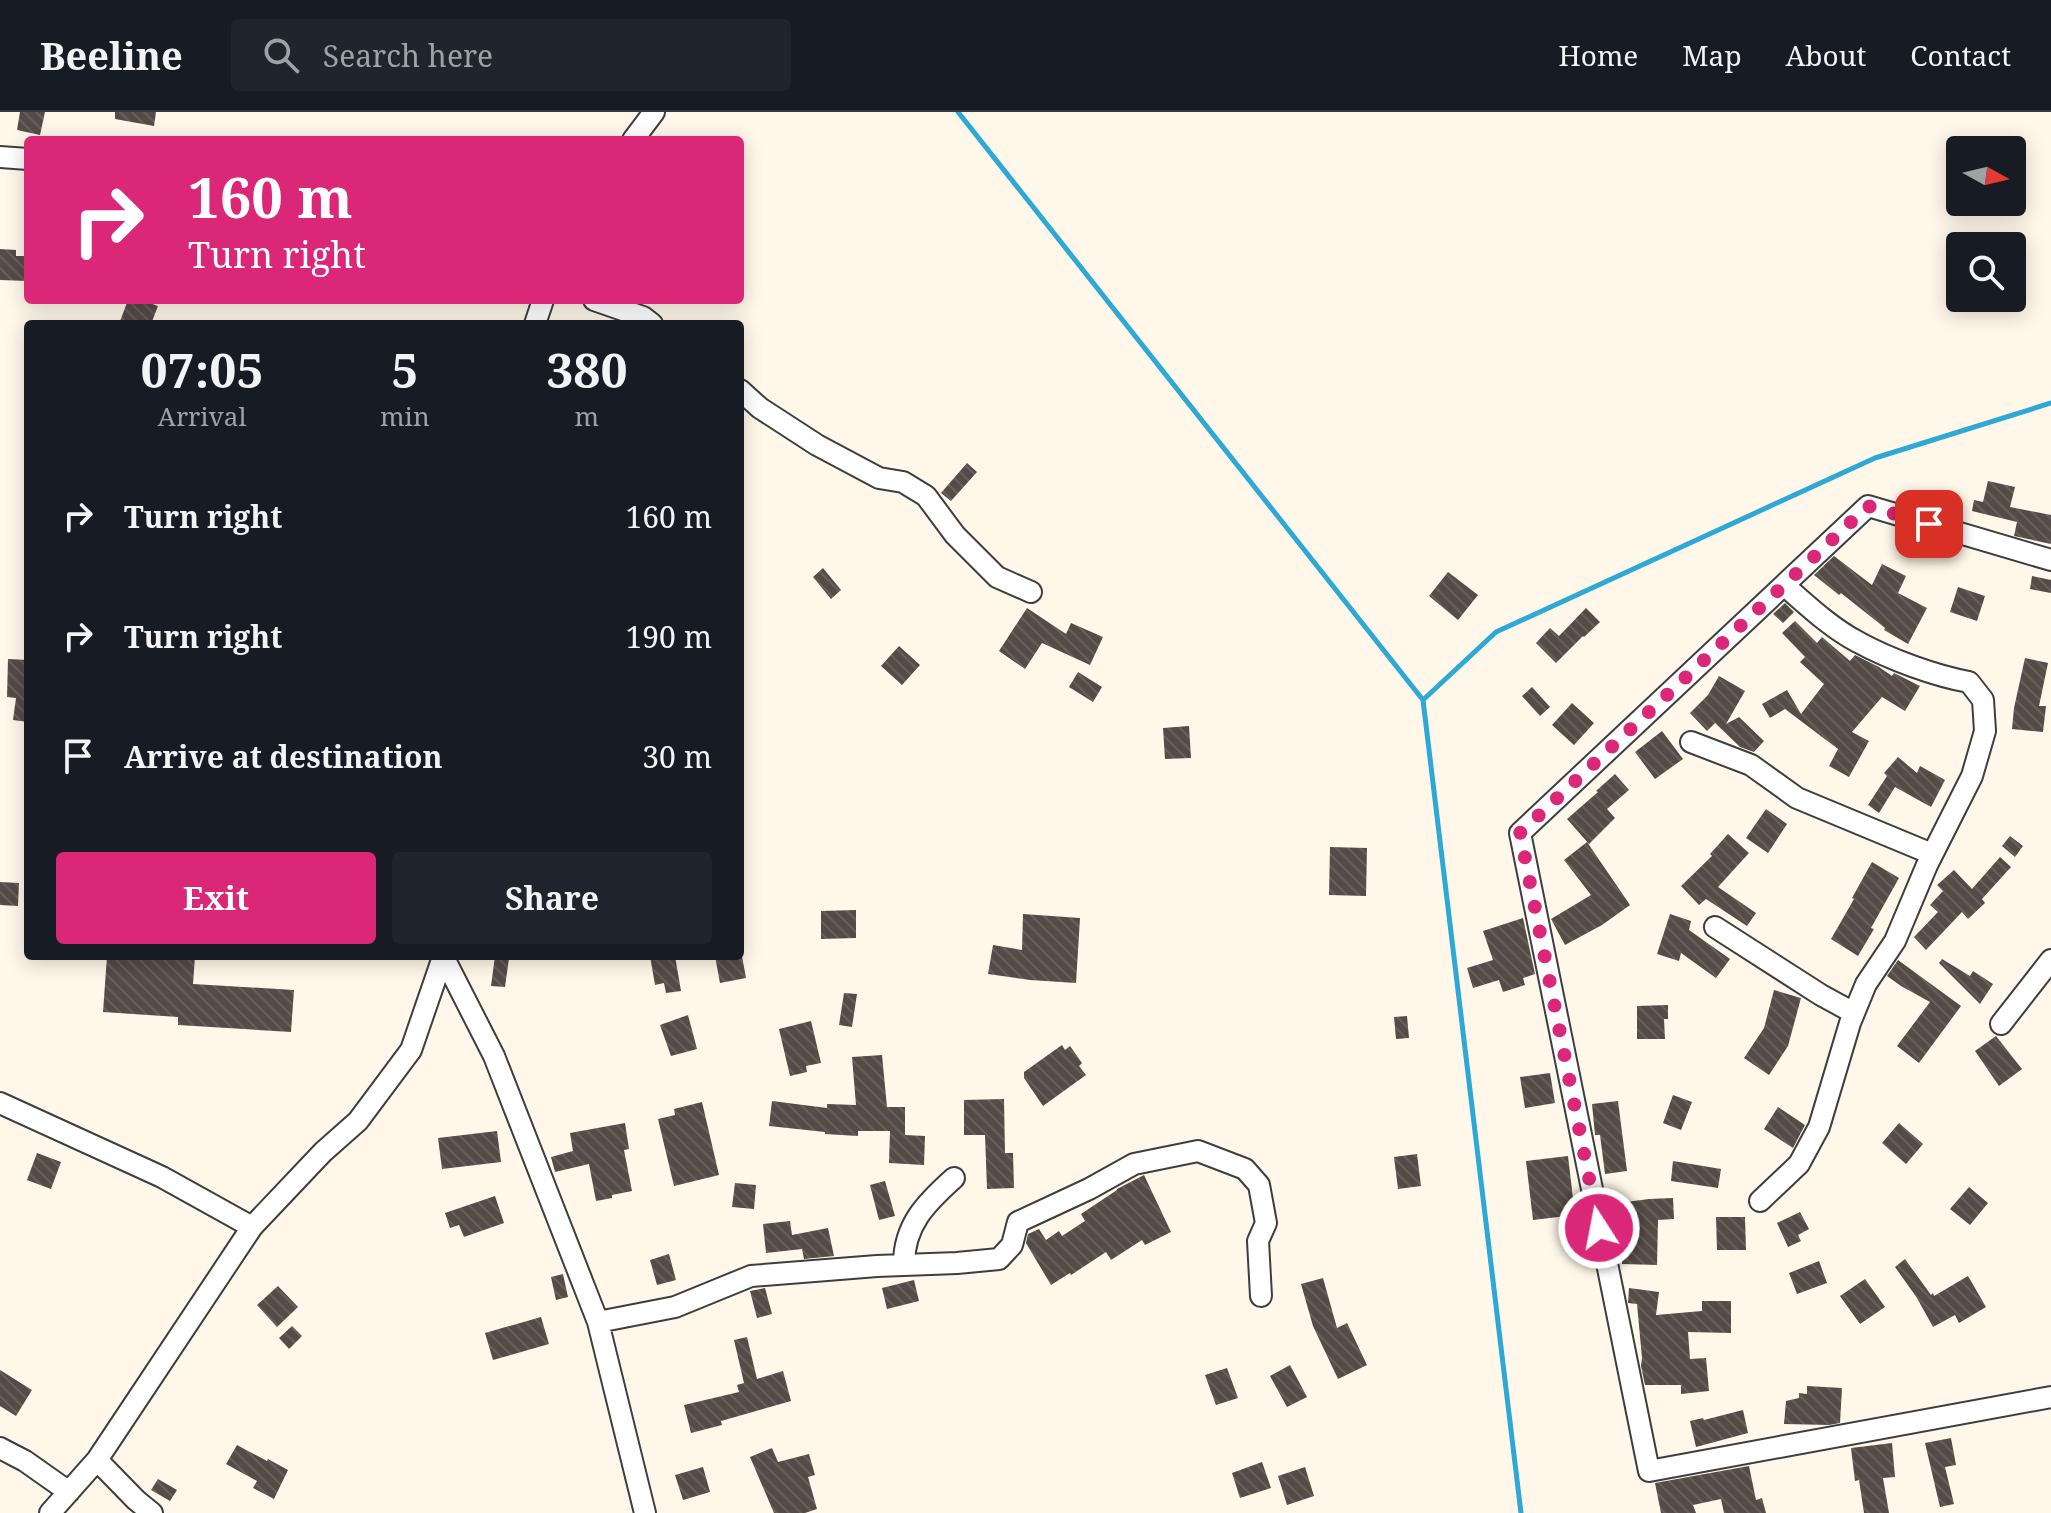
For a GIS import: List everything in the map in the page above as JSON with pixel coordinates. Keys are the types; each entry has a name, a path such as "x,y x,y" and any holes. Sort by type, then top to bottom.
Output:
{"street":[{"path":"636,136 654,112"},
{"path":"0,157 24,159"},
{"path":"606,304 647,320"},
{"path":"744,394 760,408 817,445 879,478 903,482 926,496 955,535 997,577 1031,592"},
{"path":"2051,560 1868,506 1520,833 1649,1471 2051,1397"},
{"path":"1760,1201 1799,1164 1819,1127 1866,984 1895,941 1932,854 1972,776 1985,731 1983,700 1969,682 1945,678 1857,642 1784,585"},
{"path":"1691,742 1751,765 1797,798 1932,854"},
{"path":"1715,927 1854,1013"},
{"path":"50,1513 97,1460 252,1227 323,1152 358,1121 411,1050 442,960"},
{"path":"445,960 494,1056 598,1322 645,1513"},
{"path":"2001,1024 2051,960"},
{"path":"0,1103 162,1177 252,1227"},
{"path":"598,1322 675,1307 751,1276 999,1259 1012,1245 1018,1222 1134,1164 1198,1151 1245,1169 1259,1185 1266,1223 1258,1241 1261,1296"},
{"path":"904,1264 909,1230 930,1199 954,1178"},
{"path":"0,1448 25,1461 69,1492"},
{"path":"97,1460 152,1513"}],"building":[{"path":"20,112 45,112 40,135 17,130"},
{"path":"115,112 156,112 154,126 115,119"},
{"path":"0,249 16,250 16,256 24,256 24,281 0,280"},
{"path":"126,304 158,306 153,320 120,320"},
{"path":"967,463 977,472 951,501 941,493"},
{"path":"1988,481 2015,487 2010,507 2051,515 2051,544 2014,536 2017,522 1972,511 1974,500 1983,502"},
{"path":"1834,556 1872,585 1882,564 1906,576 1898,593 1927,608 1908,644 1884,630 1841,593 1839,595 1814,575"},
{"path":"823,568 841,590 831,599 813,577"},
{"path":"1448,572 1478,595 1458,620 1429,596"},
{"path":"2032,576 2051,580 2051,593 2030,589"},
{"path":"1958,587 1985,596 1977,621 1950,612"},
{"path":"1785,603 1794,612 1783,623 1773,614"},
{"path":"1027,608 1066,634 1071,623 1103,637 1090,665 1042,643 1025,669 999,651"},
{"path":"1586,608 1600,622 1556,663 1536,643 1550,628 1559,636"},
{"path":"1795,621 1817,643 1822,637 1850,661 1855,655 1892,676 1894,673 1920,686 1905,711 1882,697 1852,732 1869,741 1849,777 1829,766 1838,749 1785,709 1770,718 1762,704 1787,690 1801,714 1824,684 1800,662 1805,657 1782,633"},
{"path":"899,646 920,665 902,685 881,666"},
{"path":"2025,658 2048,663 2039,706 2046,706 2043,732 2012,729"},
{"path":"8,659 24,660 24,721 13,720 16,698 7,697"},
{"path":"1078,672 1102,687 1093,702 1069,687"},
{"path":"1719,676 1745,691 1726,724 1739,717 1764,741 1754,752 1740,747 1715,723 1707,731 1690,713 1708,695"},
{"path":"1532,687 1550,707 1540,716 1522,696"},
{"path":"1572,703 1594,723 1574,745 1552,725"},
{"path":"1189,726 1191,758 1165,759 1163,728"},
{"path":"1662,731 1683,759 1655,779 1635,752"},
{"path":"1898,757 1917,773 1920,766 1945,780 1931,807 1895,787 1879,813 1868,805 1887,776 1884,773"},
{"path":"1615,774 1629,790 1607,809 1615,818 1589,844 1567,819"},
{"path":"1766,809 1787,824 1768,853 1746,838"},
{"path":"1728,834 1749,853 1718,887 1756,913 1747,926 1706,899 1699,905 1681,886 1712,856 1710,854"},
{"path":"2010,836 2023,846 2015,857 2002,846"},
{"path":"1587,842 1630,905 1565,945 1551,919 1591,895 1564,860"},
{"path":"1330,847 1367,848 1366,896 1329,895"},
{"path":"2000,857 2011,867 1982,899 1985,903 1968,919 1962,912 1926,950 1914,937 1938,912 1930,905 1943,891 1937,885 1954,870 1972,889"},
{"path":"1872,862 1899,878 1858,956 1831,939"},
{"path":"0,882 19,883 18,906 0,905"},
{"path":"856,910 856,938 821,939 821,911"},
{"path":"1023,914 1080,918 1076,983 988,974 993,945 1022,950"},
{"path":"1670,914 1691,921 1689,930 1730,959 1716,978 1681,953 1679,961 1657,954"},
{"path":"1523,918 1535,974 1523,978 1525,985 1503,992 1499,980 1473,988 1467,968 1493,960 1483,931"},
{"path":"1942,959 1970,976 1973,971 1993,984 1980,1004 1939,963"},
{"path":"107,960 195,960 193,984 294,990 291,1032 178,1025 178,1017 103,1012"},
{"path":"494,960 509,960 505,987 491,986"},
{"path":"651,960 676,960 681,991 666,993 664,983 655,985"},
{"path":"716,960 743,960 746,978 720,983"},
{"path":"1898,960 1961,1006 1919,1063 1897,1046 1930,1002 1887,976"},
{"path":"1774,990 1801,998 1788,1046 1769,1075 1744,1058 1764,1028"},
{"path":"844,993 857,994 852,1027 839,1025"},
{"path":"1668,1005 1668,1019 1664,1019 1665,1039 1637,1039 1637,1006"},
{"path":"688,1015 697,1049 671,1056 660,1025"},
{"path":"1407,1016 1409,1038 1396,1039 1394,1017"},
{"path":"811,1021 821,1063 806,1066 807,1072 790,1076 779,1029"},
{"path":"1996,1036 2022,1069 1999,1086 1975,1051"},
{"path":"1062,1045 1065,1050 1070,1046 1086,1075 1043,1106 1024,1078 1024,1072"},
{"path":"882,1055 887,1107 905,1107 905,1135 925,1136 924,1165 889,1163 890,1131 858,1131 858,1136 769,1126 772,1101 827,1108 827,1104 856,1105 852,1057"},
{"path":"1550,1073 1555,1103 1525,1108 1520,1077"},
{"path":"1673,1095 1692,1102 1681,1130 1663,1123"},
{"path":"1004,1099 1005,1153 1013,1153 1014,1188 987,1189 985,1135 964,1135 964,1100"},
{"path":"1618,1101 1627,1171 1605,1174 1600,1135 1595,1135 1592,1104"},
{"path":"702,1102 719,1175 674,1186 658,1119 675,1115 674,1109"},
{"path":"1778,1107 1805,1125 1793,1148 1764,1129"},
{"path":"625,1123 629,1149 624,1150 632,1191 596,1201 589,1164 555,1172 551,1157 573,1151 570,1133"},
{"path":"1899,1123 1923,1144 1906,1164 1882,1143"},
{"path":"497,1131 501,1162 442,1169 438,1138"},
{"path":"37,1153 61,1162 51,1189 27,1180"},
{"path":"1417,1154 1421,1186 1398,1189 1394,1157"},
{"path":"1568,1156 1575,1215 1533,1220 1526,1161"},
{"path":"1673,1161 1721,1169 1718,1188 1671,1181"},
{"path":"1144,1175 1171,1232 1145,1245 1142,1240 1111,1260 1106,1252 1051,1285 1026,1243 1028,1234 1039,1229 1046,1240 1059,1231 1062,1236 1085,1221 1081,1214"},
{"path":"885,1181 895,1216 879,1220 870,1185"},
{"path":"735,1183 756,1185 754,1209 732,1207"},
{"path":"1969,1187 1988,1203 1970,1225 1950,1209"},
{"path":"495,1196 504,1223 464,1237 459,1225 450,1228 445,1213"},
{"path":"1673,1198 1674,1219 1658,1220 1657,1265 1622,1264 1623,1227 1613,1228 1611,1204"},
{"path":"1800,1212 1809,1229 1798,1235 1801,1241 1788,1247 1777,1223"},
{"path":"1716,1217 1745,1217 1746,1250 1717,1250"},
{"path":"790,1221 792,1235 828,1228 834,1256 804,1259 802,1249 766,1253 763,1224"},
{"path":"669,1254 676,1280 657,1285 650,1260"},
{"path":"1905,1259 1931,1295 1968,1276 1986,1307 1959,1323 1955,1315 1933,1327 1895,1267"},
{"path":"1819,1261 1827,1283 1797,1294 1789,1273"},
{"path":"563,1274 568,1297 556,1300 551,1277"},
{"path":"1323,1278 1337,1328 1347,1323 1367,1365 1338,1379 1313,1326 1301,1284"},
{"path":"1865,1279 1885,1307 1860,1324 1840,1296"},
{"path":"914,1280 919,1301 887,1309 882,1288"},
{"path":"278,1286 298,1307 277,1327 257,1305"},
{"path":"765,1288 772,1314 757,1318 750,1291"},
{"path":"1629,1288 1659,1292 1656,1315 1702,1311 1702,1301 1731,1301 1731,1333 1688,1332 1690,1359 1706,1358 1709,1391 1681,1394 1681,1385 1645,1385 1637,1304 1628,1303"},
{"path":"541,1317 549,1344 493,1360 485,1333"},
{"path":"292,1326 302,1336 289,1349 279,1338"},
{"path":"747,1337 757,1379 783,1371 791,1401 691,1433 684,1405 739,1392 737,1385 744,1383 734,1340"},
{"path":"1290,1365 1307,1397 1287,1407 1270,1376"},
{"path":"1227,1368 1238,1398 1216,1405 1205,1375"},
{"path":"0,1370 32,1390 16,1416 0,1406"},
{"path":"1807,1386 1842,1388 1840,1423 1784,1424 1786,1401 1799,1398 1799,1393 1807,1394"},
{"path":"1743,1410 1748,1433 1696,1447 1690,1421"},
{"path":"1951,1438 1956,1465 1945,1467 1954,1504 1940,1507 1925,1443"},
{"path":"1892,1443 1895,1477 1883,1478 1889,1513 1864,1513 1859,1480 1855,1481 1851,1448"},
{"path":"237,1445 288,1470 274,1499 253,1488 257,1481 226,1464"},
{"path":"772,1448 778,1462 809,1454 815,1475 808,1477 817,1509 805,1513 774,1513 750,1457"},
{"path":"1262,1462 1271,1488 1240,1498 1232,1473"},
{"path":"1749,1466 1756,1500 1762,1498 1766,1513 1724,1513 1721,1499 1693,1505 1696,1513 1661,1513 1655,1483"},
{"path":"703,1467 710,1492 683,1500 675,1475"},
{"path":"1305,1467 1314,1496 1287,1505 1278,1476"},
{"path":"158,1479 177,1490 170,1501 151,1490"}],"waterway":[{"path":"958,112 1423,700 1521,1513"},
{"path":"1423,700 1496,632 1875,458 2051,403"}],"route":[{"path":"1599,1228 1520,833 1868,506 1929,524"}]}
